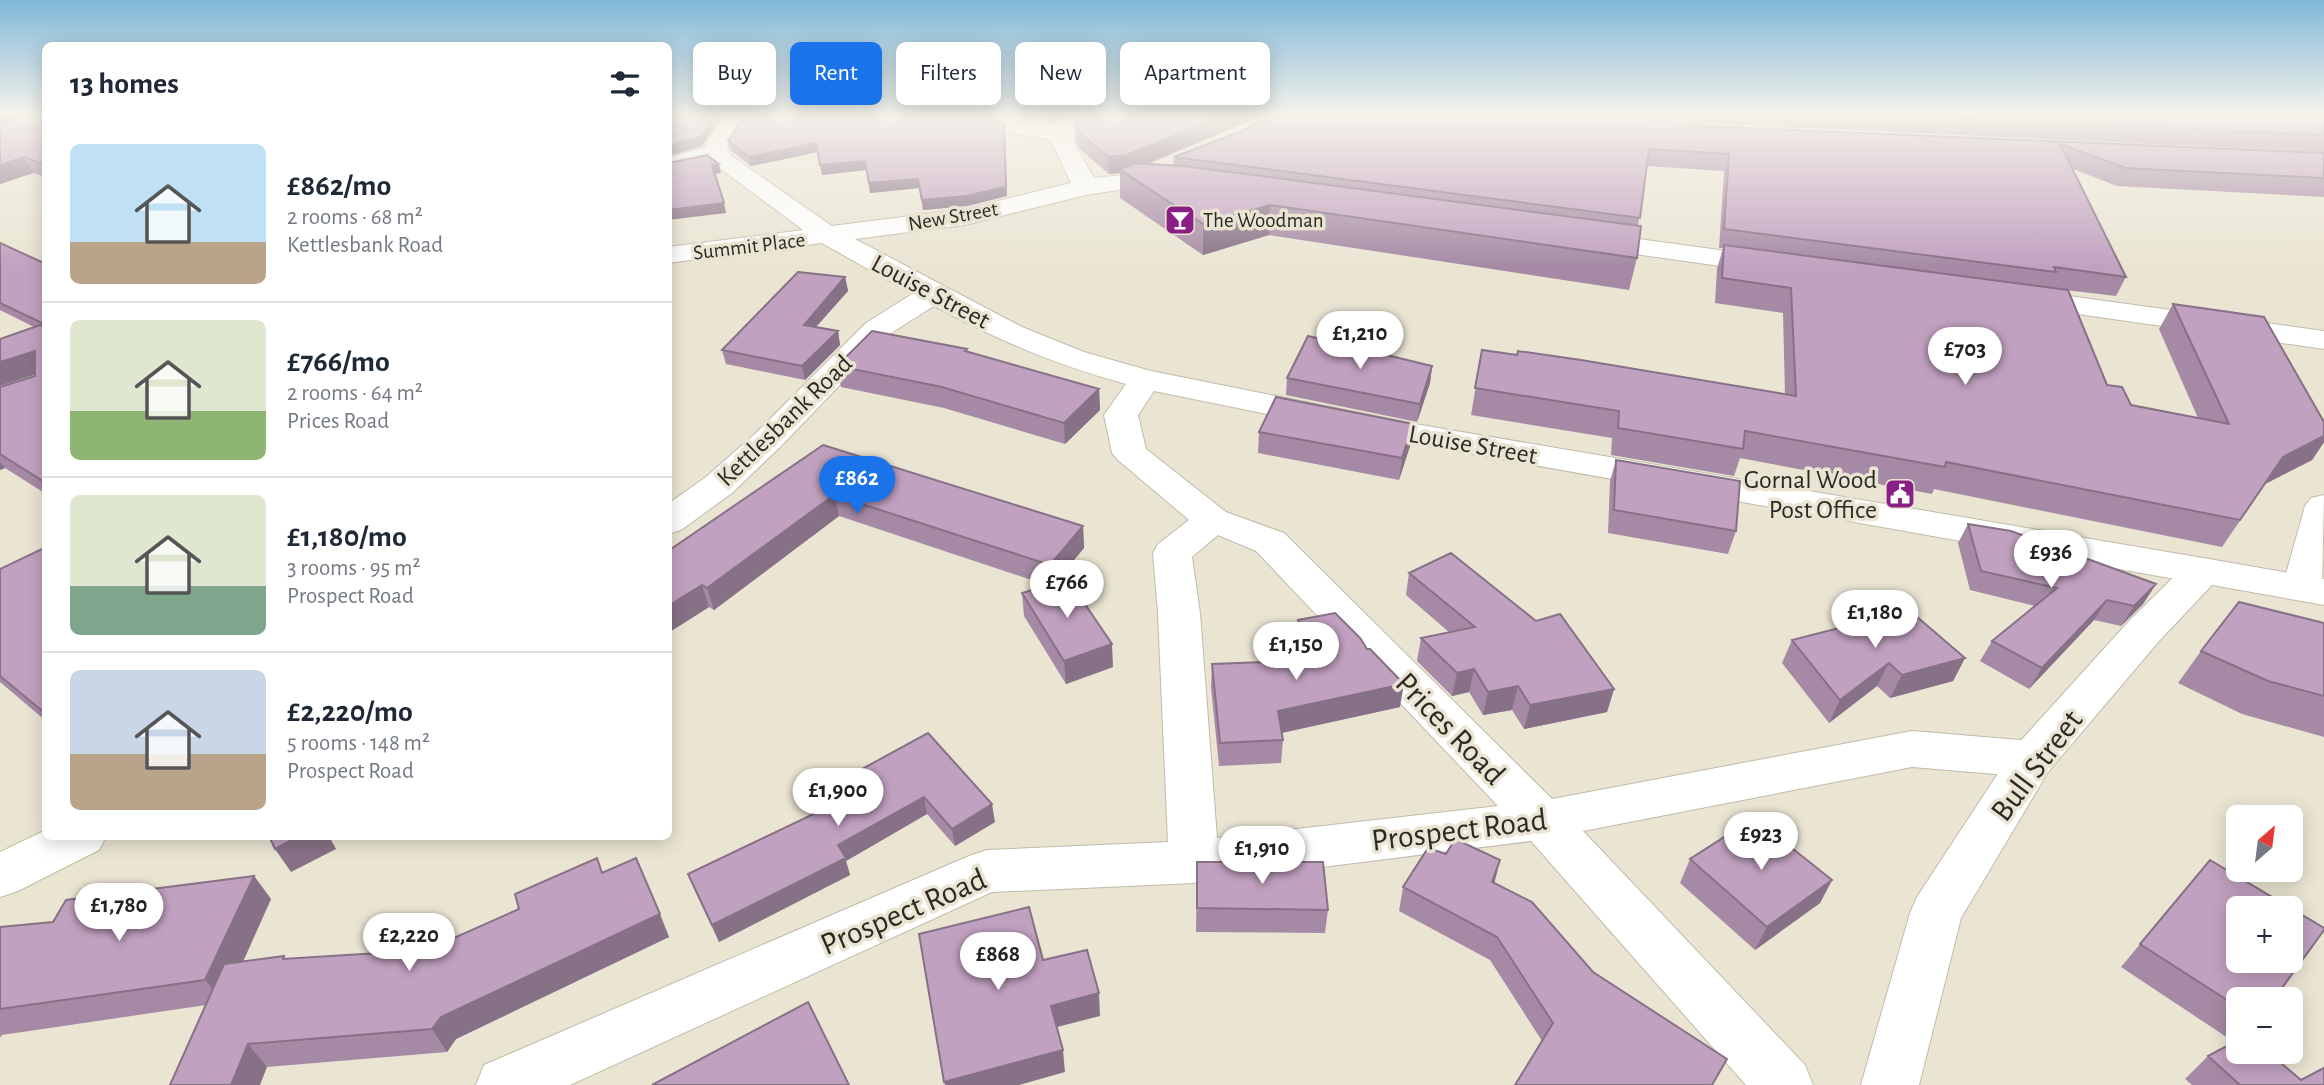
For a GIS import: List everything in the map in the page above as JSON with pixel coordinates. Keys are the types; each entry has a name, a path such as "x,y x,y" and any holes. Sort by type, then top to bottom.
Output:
{"street":[{"name":"Louise Street","path":"729,166 829,236 933,294 1011,334 1073,359 1146,380 1429,436 2203,570"},
{"path":"1075,166 1086,187"},
{"path":"1124,182 1167,166"},
{"name":"New Street","path":"829,236 965,217 1086,187 1124,182 1198,186"},
{"path":"1555,235 1802,269"},
{"name":"Summit Place","path":"672,255 829,236"},
{"name":"Kettlesbank Road","path":"672,519 719,485 768,440 877,329 895,315 933,294"},
{"path":"1994,295 2324,340"},
{"name":"Prices Road","path":"1146,380 1121,415 1130,453 1213,520 1270,542 1542,820 1784,1085"},
{"path":"2203,570 2313,590 2324,506"},
{"path":"1194,862 1179,613 1172,553 1213,520"},
{"name":"Bull Street","path":"1890,1085 1937,913 2032,759 2145,630 2203,570"},
{"name":"Prospect Road","path":"505,1085 987,871 1194,862 1542,820 1912,749 2032,759"},
{"path":"0,876 73,840"}],"building":[{"path":"672,166 712,166 724,203 672,210"},
{"path":"866,166 1005,166 1006,187 966,196 922,200 918,179 869,183"},
{"path":"1130,166 1184,166 1641,226 1637,258 1270,205 1203,224 1119,169"},
{"path":"1240,166 1647,166 1640,218"},
{"path":"1728,166 2071,166 2126,277 2054,267 2056,272 1724,229"},
{"path":"2119,166 2324,166 2324,178"},
{"path":"0,243 42,262 42,323 0,303"},
{"path":"1724,245 2068,290 2107,385 2122,387 2131,405 2229,424 2173,304 2264,317 2324,422 2324,436 2283,457 2240,520 1946,462 1945,467 1745,431 1743,449 1618,428 1619,411 1475,388 1482,350 1517,355 1518,351 1581,360 1796,396 1791,288 1722,278"},
{"path":"798,272 845,277 804,325 838,331 802,366 722,350"},
{"path":"42,326 42,480 0,454 0,387 35,376 35,351 0,362 0,339"},
{"path":"872,331 967,349 965,351 1099,389 1064,423 942,387 837,366"},
{"path":"1308,336 1432,366 1420,404 1287,378"},
{"path":"1276,397 1413,424 1402,458 1259,432"},
{"path":"823,445 1083,526 1050,565 834,495 707,588 702,585 672,604 672,548"},
{"path":"1616,460 1740,481 1736,531 1614,510"},
{"path":"1968,524 2011,531 2156,584 2134,606 2107,600 2042,668 1992,641 2057,588 1981,571"},
{"path":"42,549 42,711 0,676 0,569"},
{"path":"1451,553 1536,621 1560,614 1614,689 1530,705 1518,686 1488,692 1474,669 1457,673 1421,638 1475,627 1409,573"},
{"path":"1068,579 1112,644 1064,661 1022,593"},
{"path":"2239,602 2324,623 2324,696 2268,681 2201,651"},
{"path":"1909,610 1965,658 1902,675 1889,663 1840,700 1792,640"},
{"path":"1335,613 1367,649 1404,684 1278,711 1283,740 1220,743 1212,664 1320,660 1298,620"},
{"path":"928,733 992,804 952,829 924,797 838,845 846,858 712,925 688,874 864,790 851,775"},
{"path":"1754,818 1832,880 1767,927 1690,859"},
{"path":"1455,839 1500,860 1492,882 1532,902 1593,972 1727,1059 1712,1085 1515,1085 1553,1023 1497,937 1403,887 1428,848 1446,854"},
{"path":"271,840 292,840 275,849"},
{"path":"597,858 602,873 636,858 660,914 441,1017 432,1029 248,1044 231,1085 170,1085 224,964 284,956 283,959 427,950 519,909 515,894"},
{"path":"2210,860 2226,870 2226,882 2247,882 2270,896 2226,896 2226,973 2293,973 2283,987 2226,987 2226,999 2140,944"},
{"path":"1197,862 1323,862 1328,910 1197,908"},
{"path":"254,876 205,980 0,1009 0,927 53,922 66,900"},
{"path":"1029,907 1043,960 1087,950 1099,993 1051,1006 1063,1050 944,1082 919,934"},
{"path":"2303,915 2324,930 2303,959"},
{"path":"808,1002 849,1085 652,1085"},
{"path":"2226,1046 2226,1064 2282,1064 2301,1080 2324,1068 2324,1085 2240,1085 2208,1056"}],"place":[{"name":"The Woodman","path":"1180,220"},
{"name":"Gornal Wood Post Office","path":"1900,494"}]}
